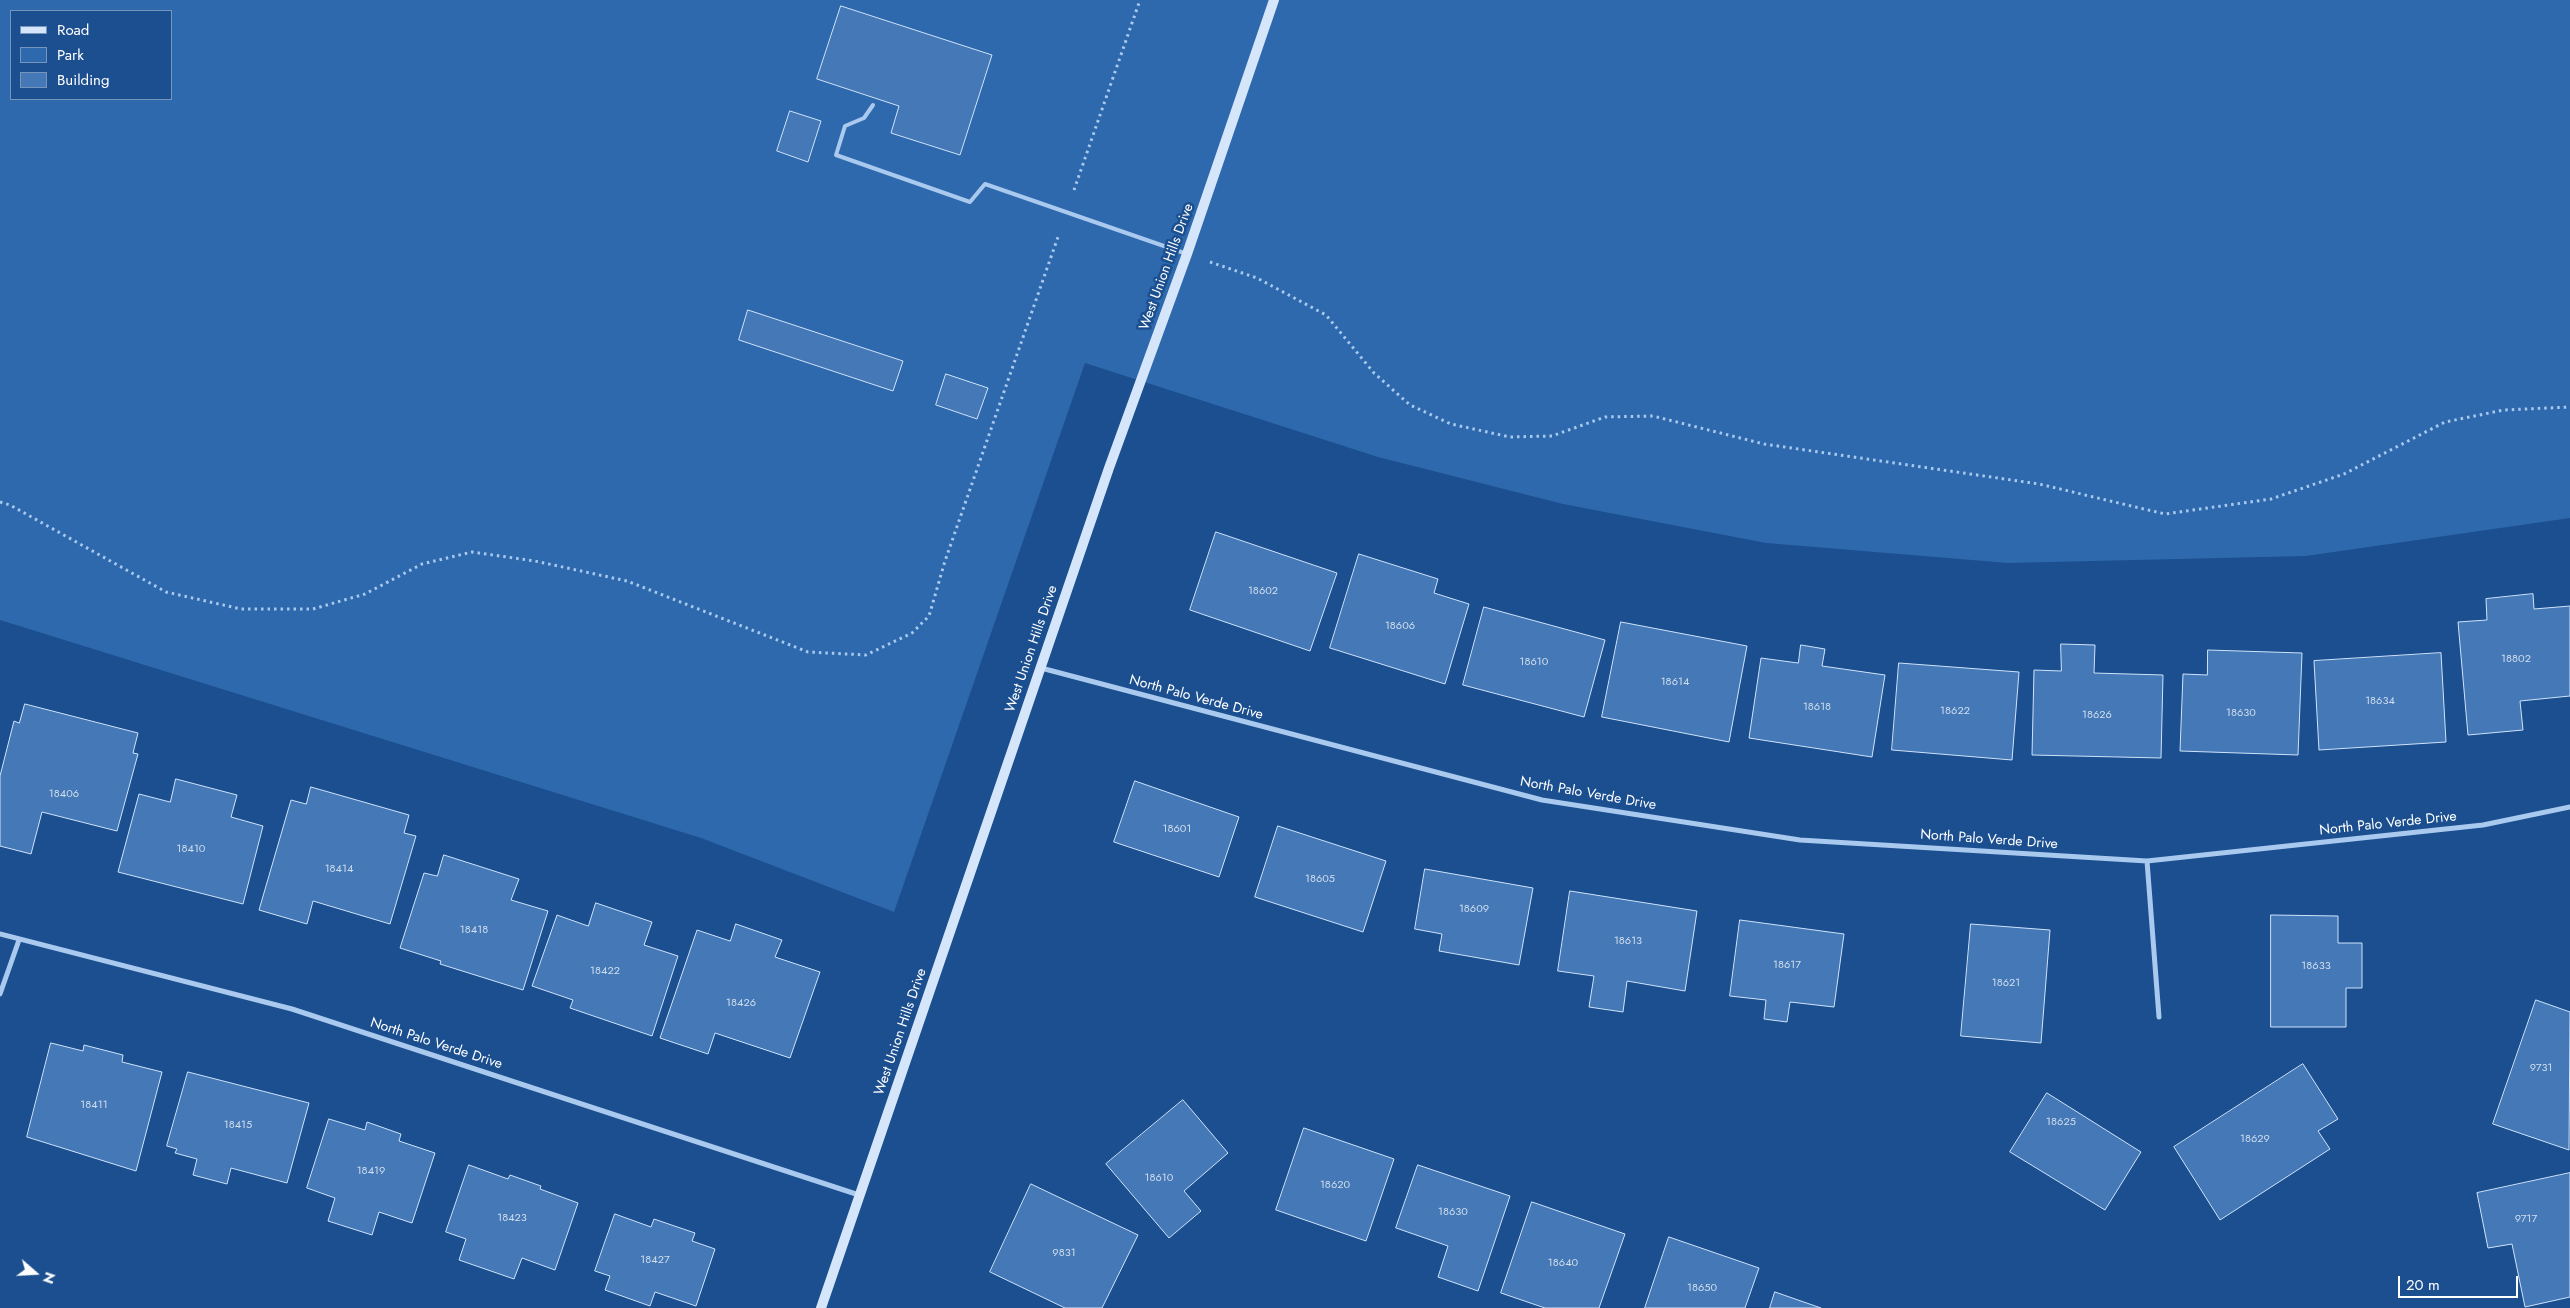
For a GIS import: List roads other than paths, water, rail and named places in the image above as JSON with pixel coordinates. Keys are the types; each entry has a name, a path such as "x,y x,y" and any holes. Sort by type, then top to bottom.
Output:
{"main road":[{"name":"West Union Hills Drive","path":"821,1308 1109,468 1187,254 1274,0"}],"street":[{"name":"North Palo Verde Drive","path":"1040,668 1542,800 1800,840 2147,862 2483,825 2570,807"},
{"path":"2147,862 2159,1017"},
{"name":"North Palo Verde Drive","path":"0,934 292,1009 859,1195"},
{"path":"0,994 19,940"}],"lane":[{"path":"873,105 864,118 845,126 836,155 970,202 985,184 1187,254"}]}
